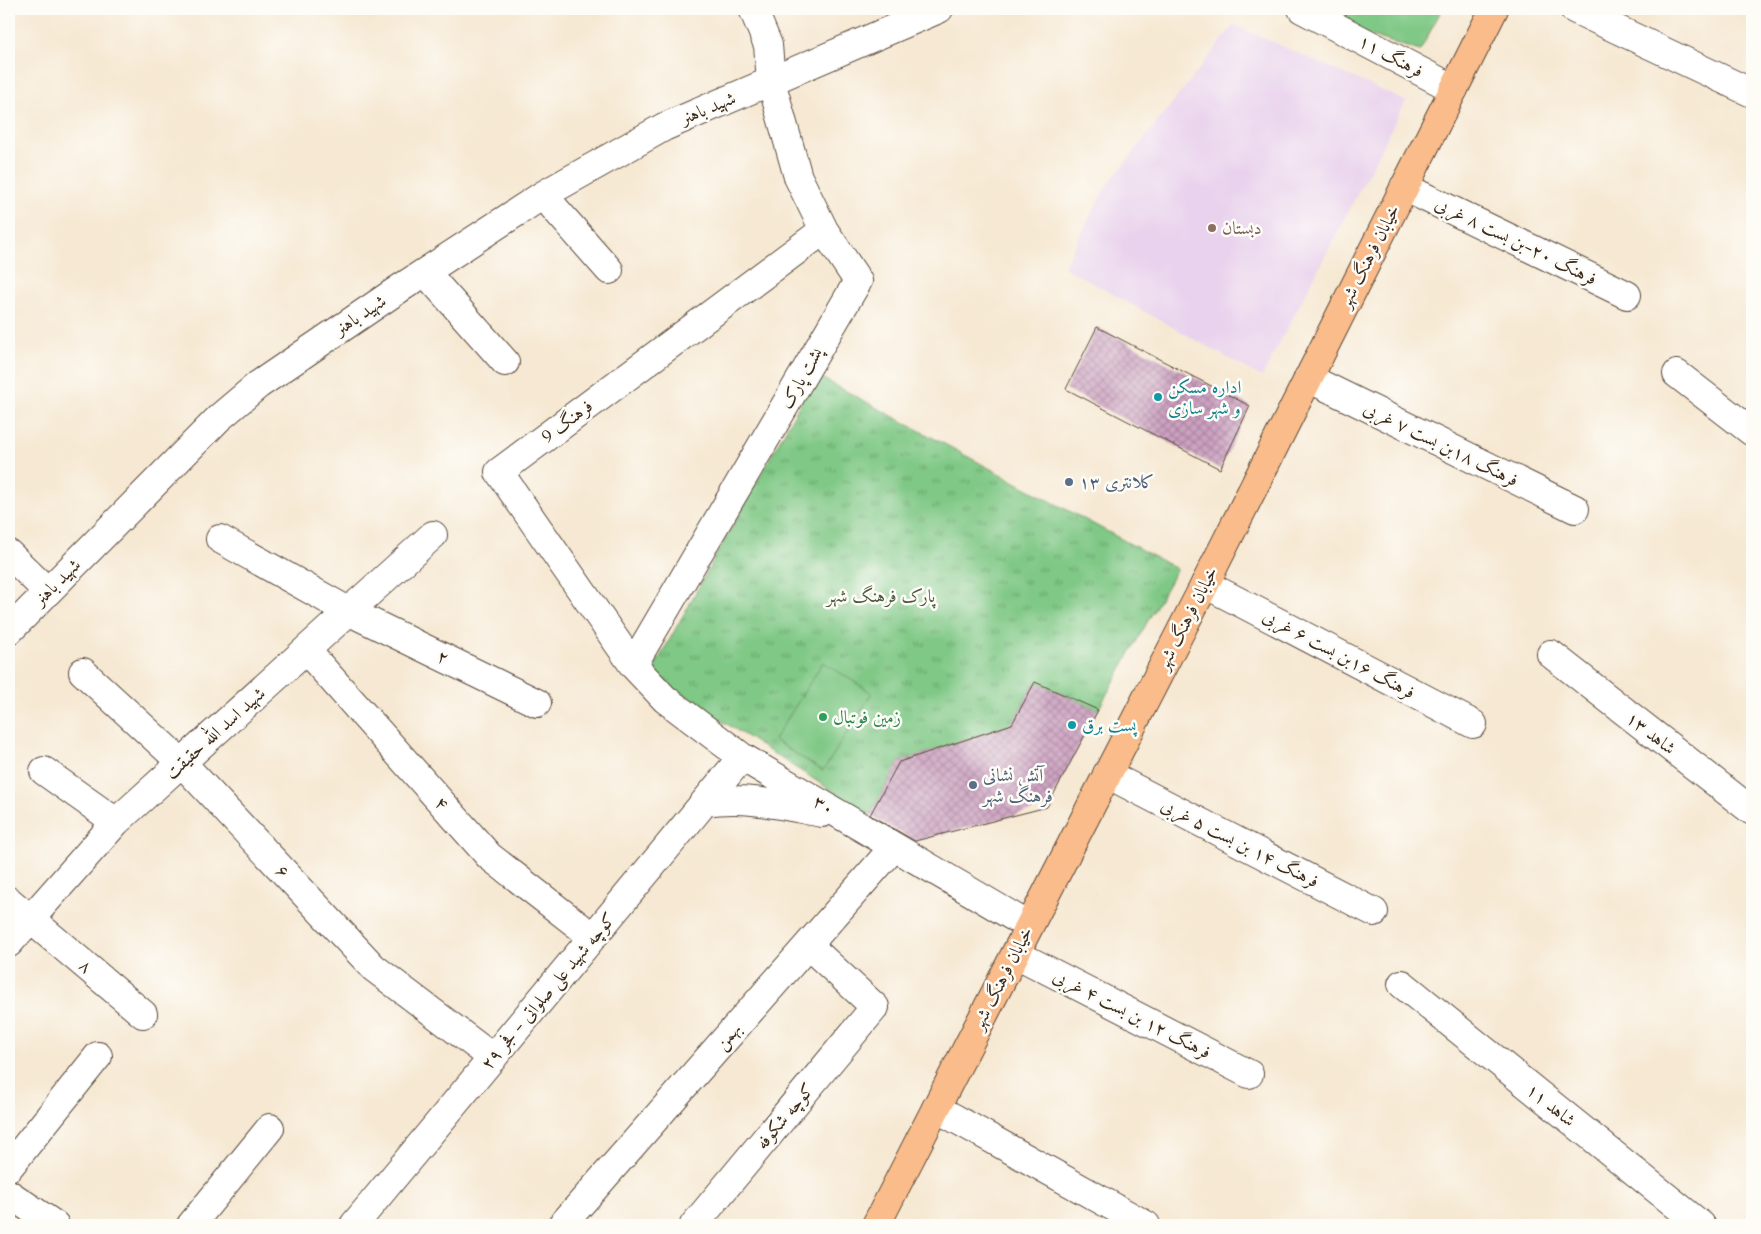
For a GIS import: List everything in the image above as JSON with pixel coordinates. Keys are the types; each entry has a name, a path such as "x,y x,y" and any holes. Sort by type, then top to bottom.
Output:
{"main road":[{"name":"خیابان فرهنگ شهر","path":"876,1225 1016,954 1494,9"}],"street":[{"name":"پشت پارک","path":"633,665 858,281 824,230 798,177 771,81 768,45 752,9"},
{"name":"شهید باهنر","path":"9,631 219,418 252,391 426,273 543,195 664,127 938,9"},
{"name":"فرهنگ ۱۱","path":"1302,9 1454,89"},
{"path":"1574,9 1752,93"},
{"name":"فرهنگ ۲۰-بن بست ۸ غربی","path":"1404,187 1627,295"},
{"path":"543,195 609,270"},
{"name":"فرهنگ 9","path":"633,665 499,472 824,230"},
{"path":"426,273 505,362"},
{"path":"1677,374 1752,432"},
{"name":"فرهنگ ۱۸بن بست ۷ غربی","path":"1308,378 1575,509"},
{"name":"شهید اسد الله حقیقت","path":"9,943 116,822 350,612 432,535"},
{"name":"۲","path":"220,538 350,612 537,703"},
{"path":"9,554 47,591"},
{"name":"فرهنگ ۱۶بن بست ۶ غربی","path":"1204,584 1473,724"},
{"name":"۴","path":"307,651 489,856 593,937"},
{"name":"شاهد ۱۳","path":"1551,654 1752,811"},
{"name":"۳۰","path":"633,665 665,698 742,757 1029,926"},
{"name":"۶","path":"83,672 182,763 374,968 493,1058"},
{"name":"کوچه شهید علی صلواتی - فجر ۲۹","path":"354,1225 742,757"},
{"path":"44,771 116,822"},
{"name":"فرهنگ ۱۴ بن بست ۵ غربی","path":"1107,774 1374,912"},
{"path":"705,802 732,798 843,817"},
{"name":"بهمن","path":"562,1225 894,847"},
{"name":"۸","path":"9,901 142,1014"},
{"name":"کوچه شکوفه","path":"694,1225 875,1007 808,945"},
{"name":"فرهنگ ۱۲ بن بست ۴ غربی","path":"1016,954 1249,1074"},
{"name":"شاهد ۱۱","path":"1402,984 1701,1225"},
{"path":"9,1167 98,1056"},
{"path":"936,1108 1146,1225"},
{"path":"191,1225 270,1128"},
{"path":"9,1194 55,1225"}],"shaded area":[{"name":"دبستان","path":"1234,25 1406,101 1262,377 1064,267 1104,190"}],"green space":[{"path":"1331,9 1442,9 1420,51 1362,33"},
{"name":"پارک فرهنگ شهر","path":"816,375 1177,569 1098,710 1035,682 1012,724 899,762 870,815 650,675"},
{"name":"زمین فوتبال","path":"823,662 872,693 823,771 774,740"}],"building":[{"name":"اداره مسکن و شهر سازی","path":"1097,327 1250,406 1220,469 1066,389"},
{"name":"آتش نشانی فرهنگ شهر","path":"1035,682 1098,710 1047,807 915,841 870,815 899,762 1012,724"}],"place":[{"name":"دبستان","path":"1212,228"},
{"name":"اداره مسکن و شهر سازی","path":"1158,397"},
{"name":"کلانتری ۱۳","path":"1069,482"},
{"name":"زمین فوتبال","path":"823,717"},
{"name":"پست برق","path":"1072,725"},
{"name":"آتش نشانی فرهنگ شهر","path":"973,785"}]}
